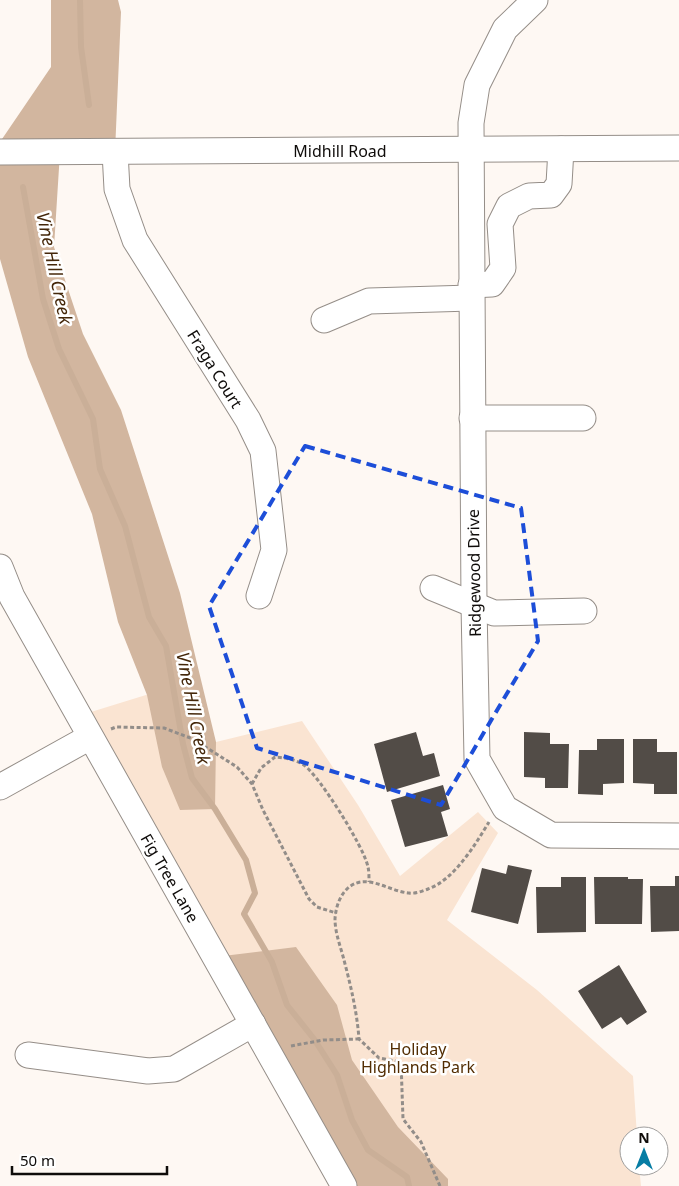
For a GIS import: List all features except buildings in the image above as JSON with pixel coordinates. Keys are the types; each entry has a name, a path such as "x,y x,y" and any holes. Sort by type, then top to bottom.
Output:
{"street":[{"name":"Ridgewood Drive","path":"535,0 505,29 477,85 470,123 477,759 504,808 551,835 679,836"},
{"name":"Midhill Road","path":"0,152 679,148"},
{"path":"324,320 369,301 471,292 492,284 503,268 500,224 509,206 529,196 551,195 559,184 561,149"},
{"name":"Fraga Court","path":"115,152 117,190 135,240 248,420 263,452 274,550 259,596"},
{"path":"472,418 583,418"},
{"name":"Fig Tree Lane","path":"0,567 12,597 344,1186"},
{"path":"433,588 494,613 584,611"},
{"path":"0,787 90,737"},
{"path":"28,1055 148,1071 174,1068 253,1024"}],"path":[{"path":"90,737 116,727 164,728 193,738 237,767 252,784 263,810 309,899 317,907 336,913"},
{"path":"252,784 260,768 275,757 292,759 305,766 328,794 358,842 368,866 369,882"},
{"path":"440,1186 421,1142 404,1119 401,1062 379,1058 359,1039 356,1010 335,923 336,905 344,892 361,882 369,882 411,893 429,889 445,879 474,847 501,801"},
{"path":"308,1042 359,1039"}],"highlighted area":[{"path":"305,446 521,508 538,641 441,805 257,748 209,606"}],"green space":[{"name":"Holiday Highlands Park","path":"175,686 196,752 216,742 302,721 358,805 400,876 478,812 498,833 447,920 537,990 633,1076 636,1126 619,1126 619,1176 640,1176 641,1186 344,1186 78,716"}],"shaded area":[{"path":"51,0 118,0 121,12 115,152 60,152 54,247 83,334 121,410 180,593 216,742 215,809 180,810 162,767 147,695 118,622 92,514 28,357 0,259 0,142 51,67"},
{"path":"296,947 337,1005 352,1060 398,1127 448,1179 448,1186 344,1186 215,957"}],"waterway":[{"name":"Vine Hill Creek","path":"80,0 81,47 89,105"},
{"name":"Vine Hill Creek","path":"23,187 43,299 59,349 93,419 100,469 125,526 149,617 166,646 183,744 192,778 215,809 246,860 255,893 244,914 272,962 287,1005 314,1039 337,1075 352,1120 368,1150 407,1177 409,1186"}]}
